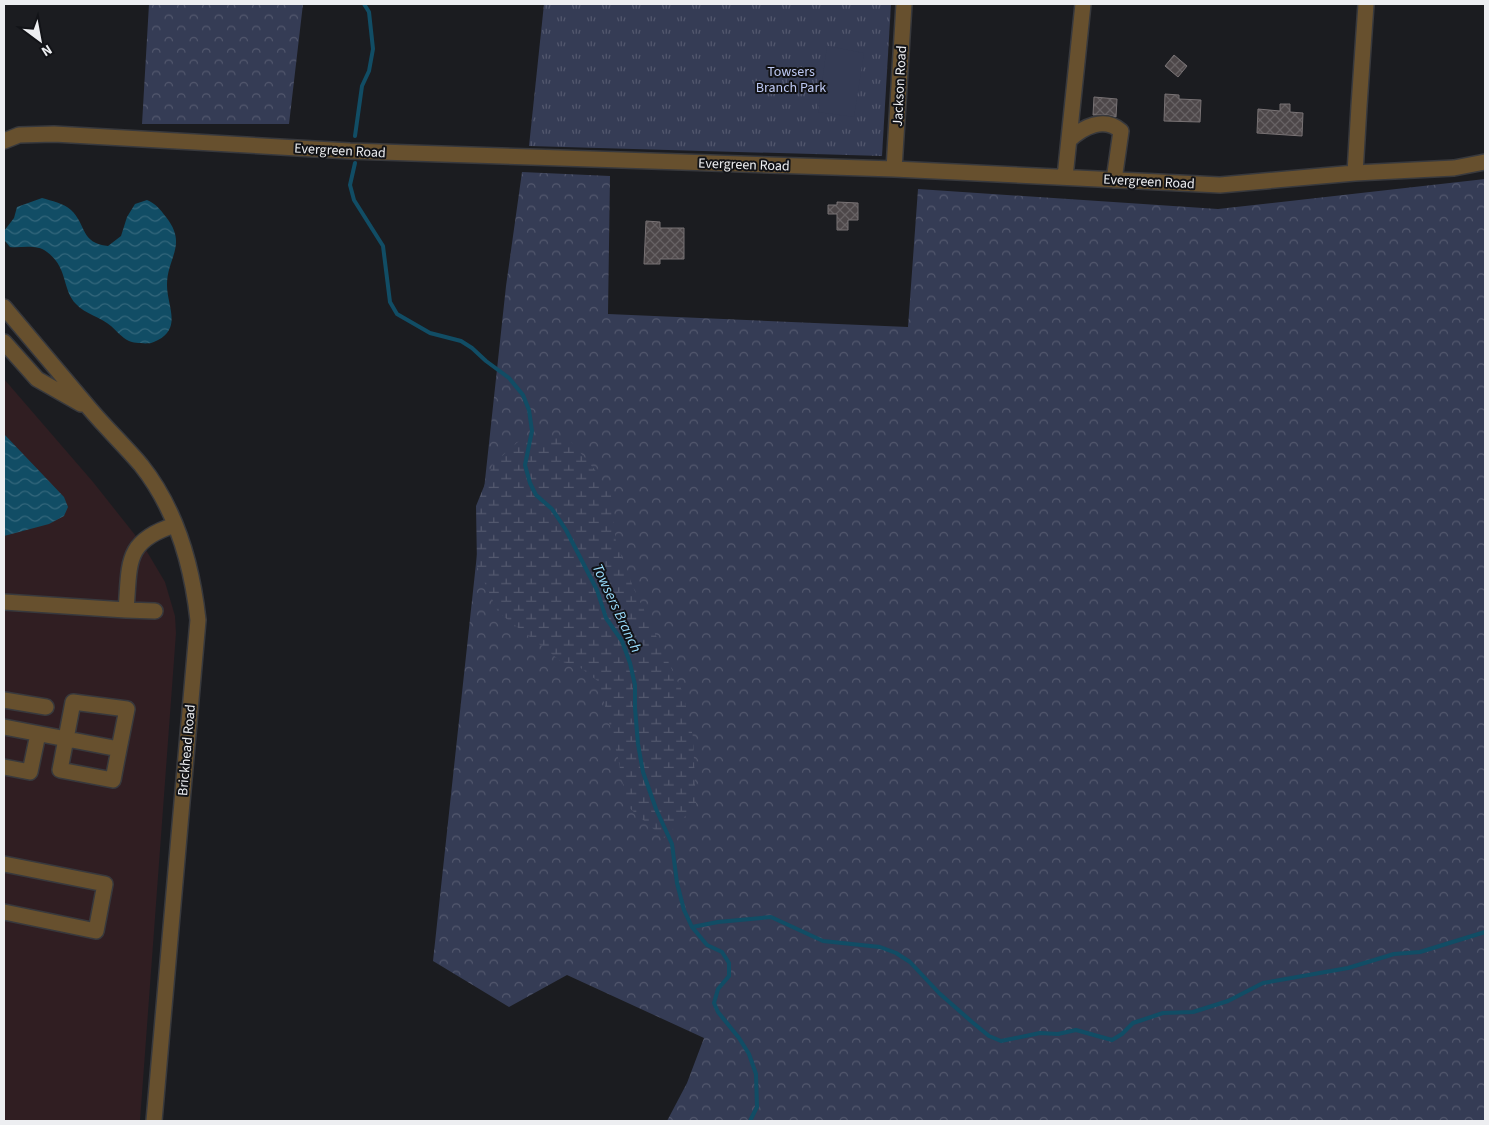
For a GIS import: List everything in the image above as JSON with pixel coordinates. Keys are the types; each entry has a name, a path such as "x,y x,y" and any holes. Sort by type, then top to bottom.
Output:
{"street":[{"name":"Jackson Road","path":"894,169 904,4"},
{"path":"1065,177 1083,4"},
{"path":"1356,173 1358,106 1366,4"},
{"path":"1069,140 1079,131 1092,125 1107,124 1118,128 1121,131 1114,180"},
{"name":"Evergreen Road","path":"4,141 18,135 54,134 350,151 894,169 1220,185 1356,173 1454,168 1485,162"},
{"name":"Brickhead Road","path":"4,307 54,364 90,410 141,466 156,487 171,513 193,581 198,620 154,1121"},
{"name":"Brickhead Road","path":"4,342 37,379 90,410"},
{"path":"126,610 130,564 134,551 143,540 160,530 175,525"},
{"path":"4,602 155,611"},
{"path":"4,700 46,707"},
{"path":"73,702 127,709 113,780 60,770 65,739 73,702"},
{"path":"4,727 119,749"},
{"path":"4,767 30,772 38,734"},
{"path":"4,864 105,884 96,931 4,912"}],"shaded area":[{"path":"4,379 93,482 143,545 165,582 175,616 176,633 140,1121 4,1121"}],"green space":[{"path":"149,4 303,4 289,124 142,124"},
{"name":"Towsers Branch Park","path":"544,4 891,4 882,156 529,146"},
{"path":"827,46 864,53 854,117 818,112"},
{"path":"522,172 610,176 608,314 908,327 918,189 1218,209 1485,179 1485,1121 667,1121 687,1083 704,1038 567,975 509,1007 433,961 506,286"},
{"path":"566,436 595,470 611,495 616,542 633,587 683,693 693,737 696,805 664,838 627,806 618,758 599,682 577,665 562,662 498,612 477,566 476,506 493,464 519,441"}],"water":[{"path":"42,198 57,202 71,210 88,237 99,244 108,246 121,236 127,217 135,204 147,200 160,209 172,227 176,243 167,285 172,316 170,329 165,335 152,343 129,341 107,323 76,304 69,292 62,271 54,258 47,252 34,247 10,247 5,241 4,231 14,218 17,207"},
{"path":"4,434 64,497 68,507 64,516 49,524 4,536"}],"building":[{"path":"1174,55 1187,66 1178,77 1165,66"},
{"path":"1165,94 1179,95 1179,99 1201,100 1200,122 1164,121"},
{"path":"1094,97 1117,99 1116,117 1093,115"},
{"path":"1280,104 1290,104 1290,112 1303,113 1302,136 1257,133 1258,109 1280,111"},
{"path":"837,202 858,203 858,220 848,220 848,230 837,230 837,214 828,214 828,205 837,205"},
{"path":"646,221 660,222 660,228 684,228 684,259 660,259 660,264 644,264"}],"waterway":[{"name":"Towsers Branch","path":"355,136 362,86 369,71 373,49 369,12 364,4"},
{"name":"Towsers Branch","path":"355,163 350,185 354,200 383,246 390,302 397,314 430,333 461,341 472,348 509,378 523,395 529,410 532,431 525,465 530,483 536,495 552,509 566,530 597,590 606,618 622,641 630,663 635,685 638,744 643,772 656,809 672,844 677,883 684,910 692,927 707,945 722,952 729,963 729,976 718,989 714,1003 718,1012 749,1054 756,1074 757,1107 750,1121"},
{"path":"692,927 718,922 771,917 823,941 880,947 896,953 910,962 939,993 972,1022 989,1036 1001,1041 1040,1033 1058,1034 1076,1030 1112,1040 1122,1034 1133,1023 1163,1013 1193,1012 1228,1001 1263,983 1348,968 1394,954 1420,952 1485,932"}]}
